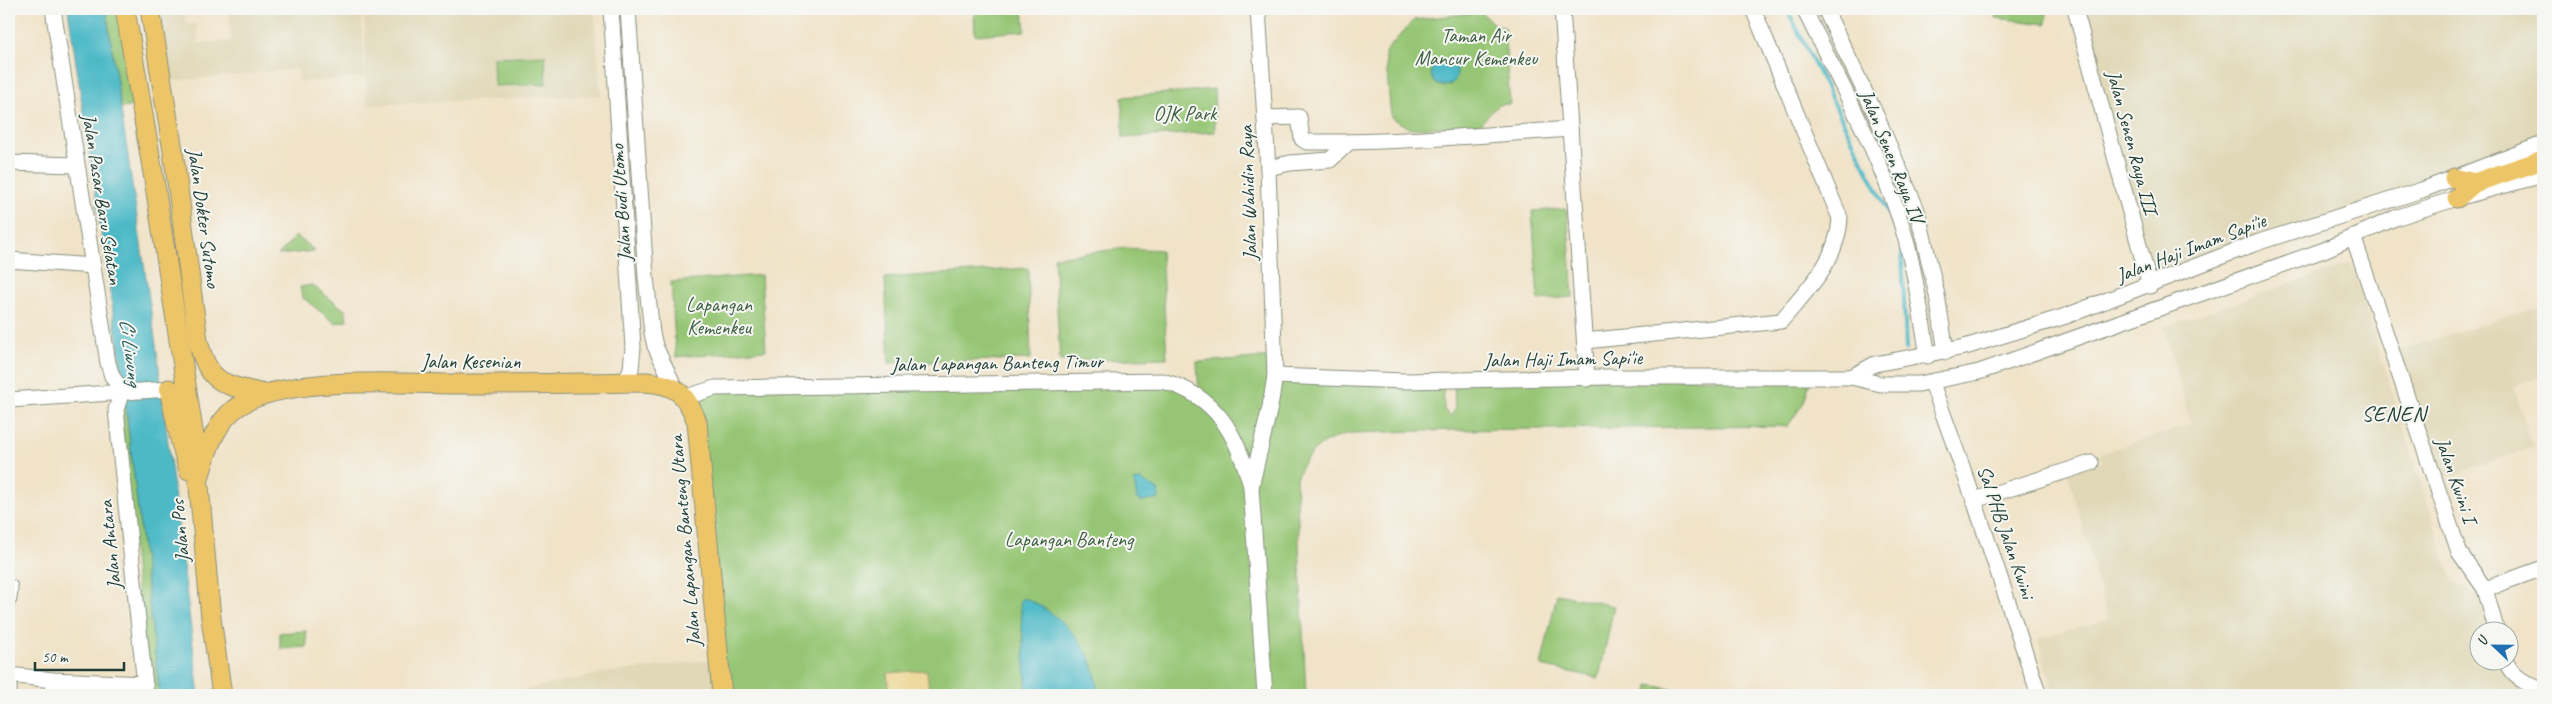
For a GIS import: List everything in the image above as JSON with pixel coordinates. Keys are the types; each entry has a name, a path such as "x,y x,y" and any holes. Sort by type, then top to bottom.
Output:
{"main road":[{"name":"Jalan Pos","path":"125,9 154,179 195,443 211,618 222,695"},
{"name":"Jalan Dokter Sutomo","path":"150,9 198,340 204,362 214,377 235,387 264,394"},
{"path":"2457,198 2474,183 2543,160"},
{"path":"2454,178 2474,183"},
{"name":"Jalan Kesenian","path":"264,394 296,388 332,385 625,383 660,383 681,393"},
{"path":"167,389 180,443 198,487"},
{"name":"Jalan Lapangan Banteng Utara","path":"681,393 696,422 722,695"},
{"path":"198,487 206,452 218,428 233,411 264,394"}],"street":[{"name":"Jalan Pasar Baru Selatan","path":"53,9 108,363 112,376 123,391"},
{"name":"Jalan Budi Utomo","path":"611,9 633,347 631,369 625,383"},
{"name":"Jalan Budi Utomo","path":"628,9 646,277 652,333 655,346 681,393"},
{"name":"Jalan Wahidin Raya","path":"1251,487 1270,407 1275,376 1268,168 1258,9"},
{"path":"1562,9 1587,379"},
{"path":"1585,340 1781,321 1820,276 1834,250 1840,234 1840,218 1753,9"},
{"name":"Jalan Senen Raya IV","path":"1804,9 1860,123 1899,216 1918,300 1928,356"},
{"name":"Jalan Senen Raya IV","path":"1824,9 1876,115 1917,210 1937,295 1946,352"},
{"name":"Jalan Senen Raya III","path":"2075,9 2150,286"},
{"path":"1860,123 1876,115"},
{"path":"1265,118 1299,117 1302,139 1307,142 1471,137 1570,129"},
{"path":"1268,168 1290,163 1330,160 1349,142"},
{"name":"Jalan Haji Imam Sapi'ie","path":"1851,377 1875,364 1946,352 2034,326 2150,286 2258,242 2454,178 2543,144"},
{"path":"9,163 76,165"},
{"name":"Jalan Haji Imam Sapi'ie","path":"1275,376 1405,381 1851,377 1881,384 1932,383 1979,372 2042,351 2324,250 2395,218 2457,198 2543,175"},
{"path":"1899,216 1917,210"},
{"name":"Jalan Kwini I","path":"2353,236 2459,552 2485,589 2494,622"},
{"path":"9,260 93,266"},
{"path":"2034,326 2042,351"},
{"name":"Jalan Lapangan Banteng Timur","path":"681,393 716,388 1162,381 1174,384 1199,397 1226,425 1242,454 1251,487"},
{"name":"Sal PHB Jalan Kwini","path":"1932,383 1974,500 2039,695"},
{"path":"9,400 167,389"},
{"name":"Jalan Antara","path":"123,391 116,410 145,690"},
{"path":"1974,500 2091,463"},
{"path":"1251,487 1265,695"},
{"path":"2485,589 2543,568"},
{"path":"2513,672 2523,682 2543,691"},
{"path":"9,691 10,675 145,690"},
{"path":"52,695 53,680"}],"shaded area":[{"path":"157,9 185,9 186,24 197,24 198,43 231,41 229,9 361,9 365,77 299,82 298,69 163,82"},
{"path":"364,9 594,9 601,95 367,105"},
{"path":"2075,9 2543,9 2543,144 2150,286"},
{"path":"2351,263 2452,580 2479,596 2488,622 2470,622 2470,672 2512,672 2537,695 2054,695 2038,639 2108,619 2068,473 2102,462 2099,454 2191,424 2164,327"},
{"path":"2543,305 2543,377 2513,386 2533,447 2439,480 2397,351"},
{"path":"718,659 721,695 500,695 605,673"}],"green space":[{"path":"106,9 125,9 142,105 121,108"},
{"path":"974,9 1023,9 1025,31 975,35"},
{"path":"1997,9 2047,9 2046,24 1996,18"},
{"name":"Taman Air Mancur Kemenkeu","path":"1481,12 1496,26 1504,27 1510,104 1498,105 1480,124 1410,129 1391,117 1385,52 1414,20","holes":["1444,60 1452,63 1450,85 1444,86 1436,83 1432,77 1433,68 1436,63"]},
{"path":"545,55 546,84 494,86 493,57"},
{"name":"OJK Park","path":"1214,89 1215,132 1123,138 1122,97"},
{"path":"1567,209 1573,297 1538,300 1532,211"},
{"path":"296,236 315,251 278,255"},
{"path":"1126,248 1161,250 1167,358 1060,361 1054,257"},
{"path":"1028,268 1031,359 889,363 885,278"},
{"name":"Lapangan Kemenkeu","path":"761,275 766,350 676,357 671,282"},
{"path":"312,285 346,311 347,321 335,323 302,297 300,287"},
{"name":"Lapangan Banteng","path":"1274,358 1275,376 1443,381 1444,410 1451,416 1455,409 1454,380 1811,378 1804,402 1788,426 1352,433 1342,435 1317,448 1305,462 1296,479 1306,695 721,695 691,405 702,391 1162,381 1199,396 1197,362"},
{"path":"122,391 160,695 147,695 119,397"},
{"path":"1557,594 1614,606 1599,678 1541,666"},
{"path":"306,631 307,647 281,649 279,633"},
{"path":"1649,685 1705,695 1648,695"}],"sand":[{"path":"927,670 929,692 889,695 887,673"}],"water":[{"name":"Ci Liwung","path":"68,9 106,9 157,352 199,695 160,695 121,366"},
{"path":"1444,60 1453,64 1457,73 1453,82 1444,86 1435,82 1431,73 1435,64"},
{"path":"1141,480 1158,490 1159,499 1141,502 1137,499 1134,481"},
{"path":"1025,598 1052,614 1076,636 1092,664 1096,679 1097,695 1027,695 1020,600"}],"waterway":[{"path":"1787,9 1894,224"},
{"path":"1902,254 1906,349"}],"district":[{"name":"SENEN","path":"2394,414"}]}
